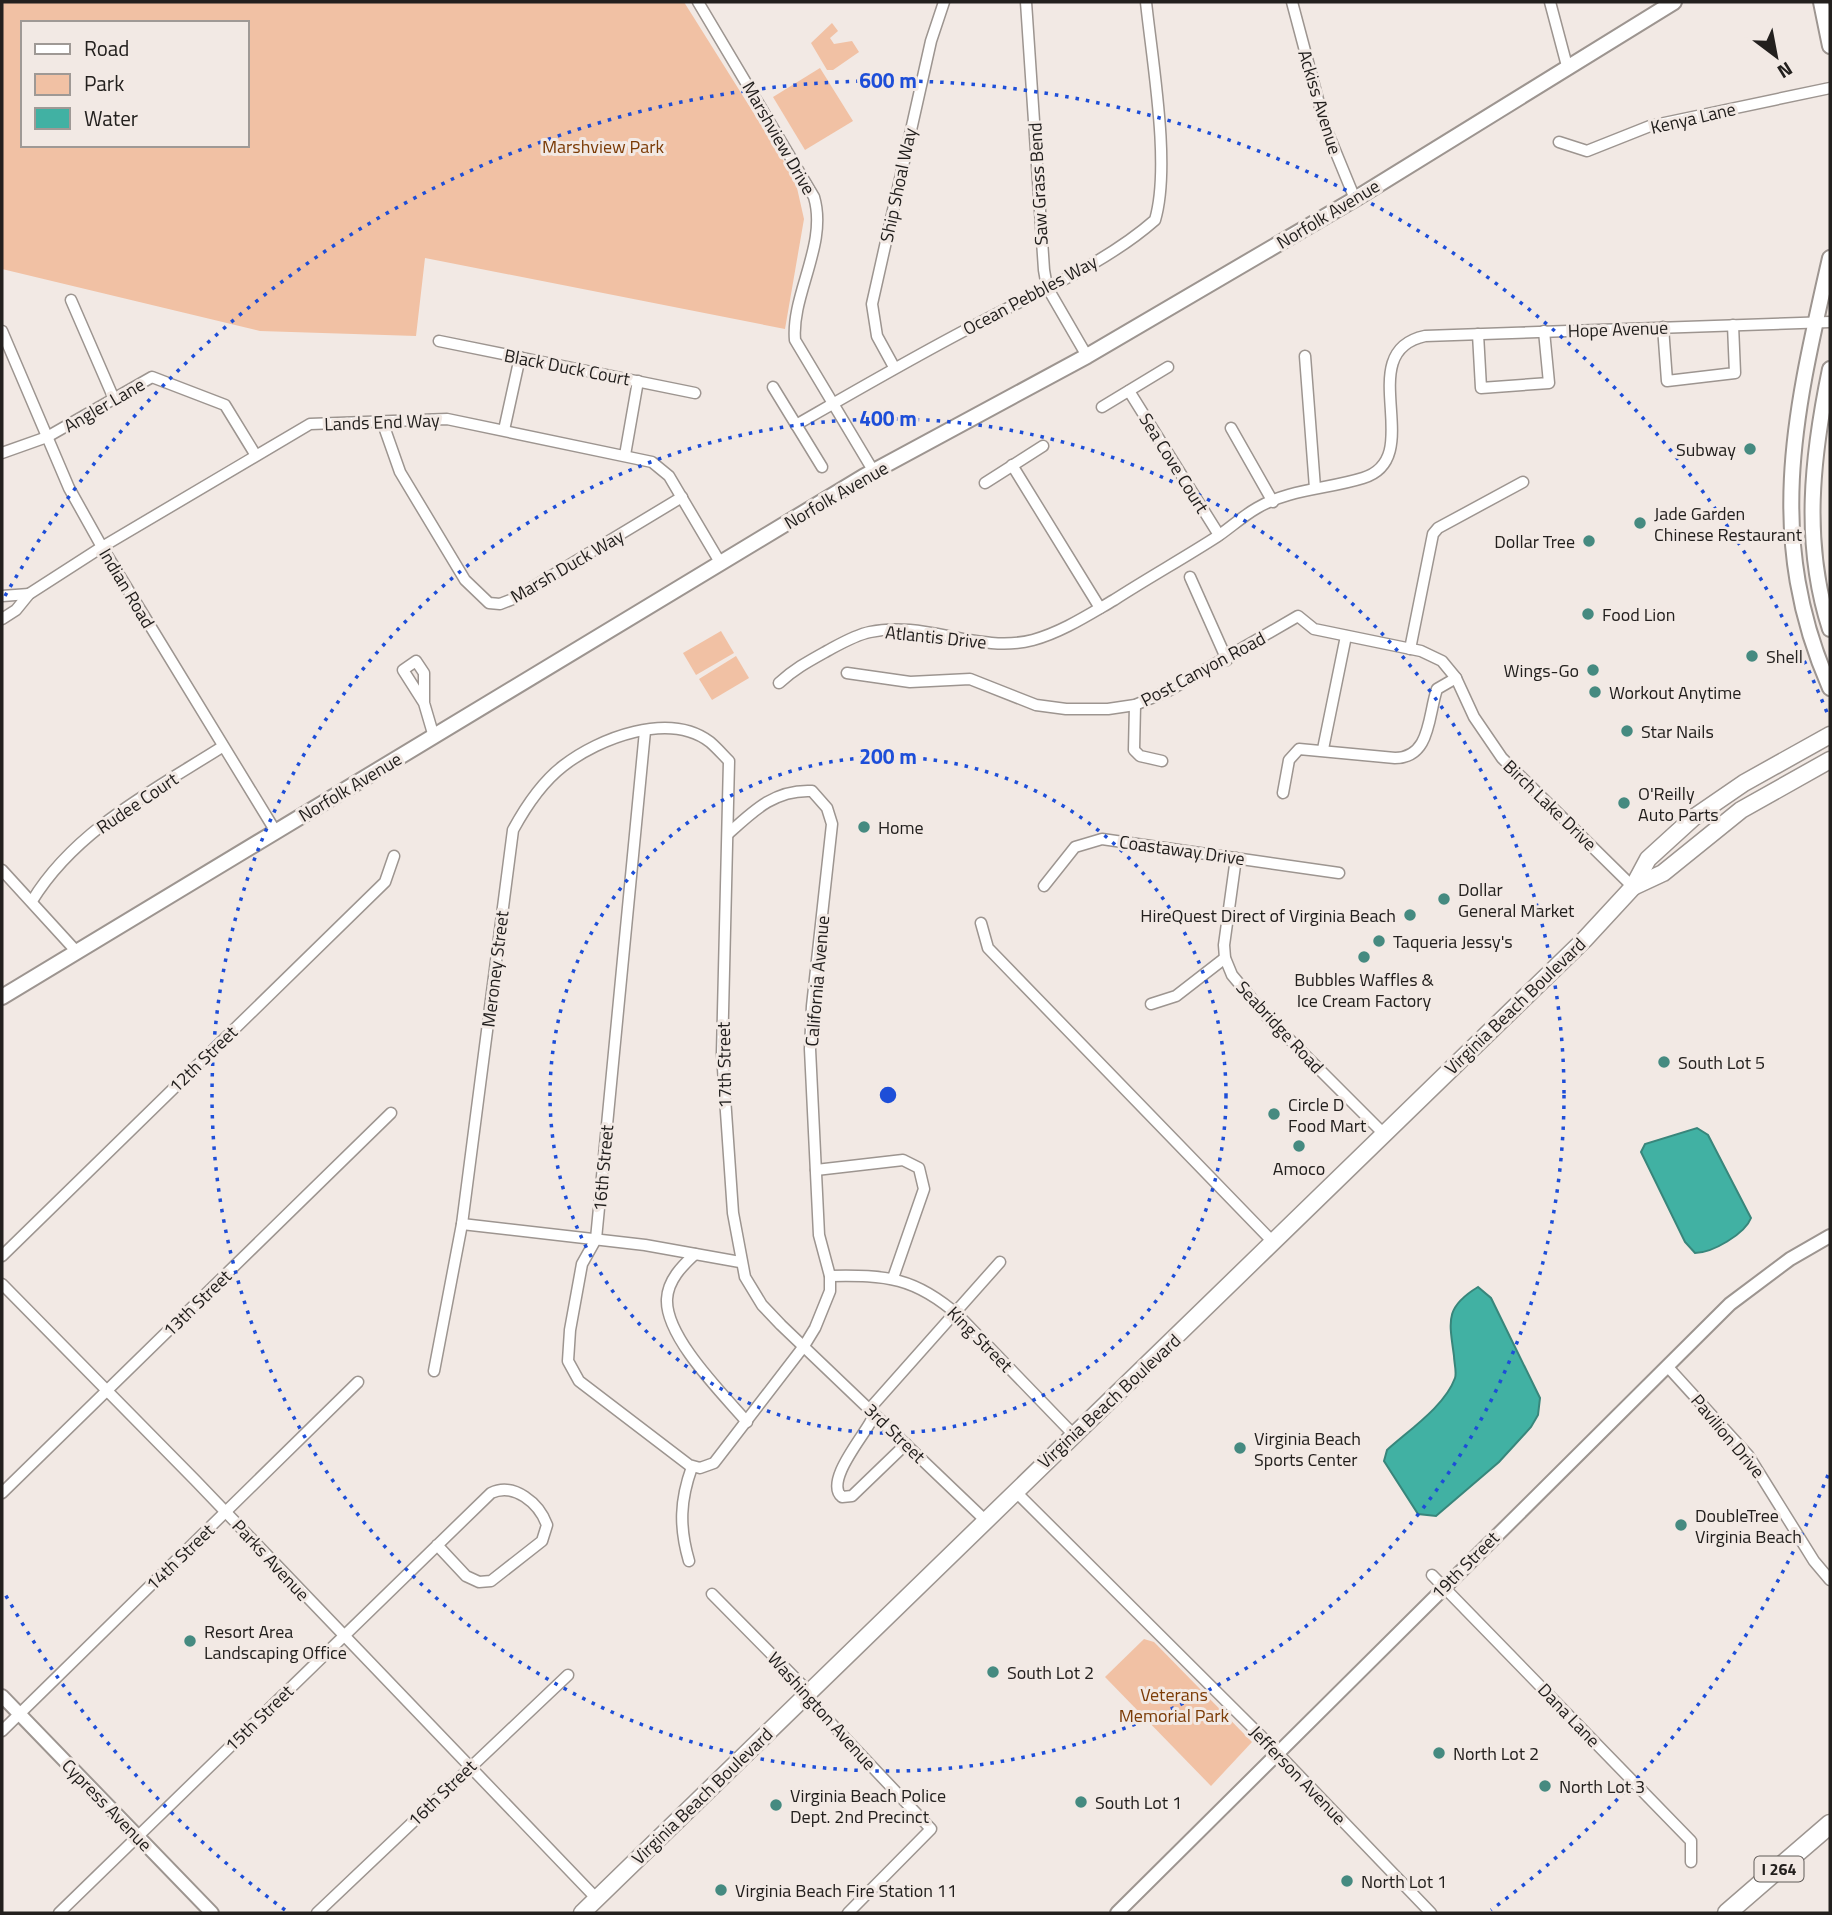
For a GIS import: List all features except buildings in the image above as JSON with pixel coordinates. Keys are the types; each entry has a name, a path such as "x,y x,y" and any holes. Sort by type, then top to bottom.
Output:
{"highway":[{"name":"I 264","path":"1727,1913 1830,1824"}],"main road":[{"name":"Norfolk Avenue","path":"2,996 874,471 1087,356 1355,199 1674,2"},
{"path":"1821,2 1830,46"},
{"path":"1830,258 1823,322 1798,418 1789,513 1800,601 1817,659 1830,688"},
{"path":"1830,369 1812,513 1818,582 1830,629"},
{"name":"Virginia Beach Boulevard","path":"582,1913 1015,1490 1187,1328 1383,1133 1514,1009 1633,887 1647,859 1693,818 1744,783 1830,735"},
{"name":"Virginia Beach Boulevard","path":"1633,887 1663,873 1741,810 1830,760"}],"street":[{"name":"Marshview Drive","path":"698,2 814,197 817,208 816,231 794,332 801,353 874,471"},
{"name":"Ship Shoal Way","path":"894,367 877,336 872,304 931,41 944,2"},
{"name":"Saw Grass Bend","path":"1026,2 1041,243 1047,287 1087,356"},
{"name":"Ocean Pebbles Way","path":"796,425 894,367 1047,287 1131,239 1155,220 1161,186 1146,2"},
{"name":"Ackiss Avenue","path":"1292,2 1325,126 1355,199"},
{"path":"1550,2 1567,66"},
{"name":"Kenya Lane","path":"1559,142 1587,151 1650,126 1830,88"},
{"path":"71,300 114,399"},
{"name":"Hope Avenue","path":"1379,471 1388,457 1392,437 1390,372 1395,354 1406,340 1544,331 1823,322"},
{"path":"1662,327 1667,381 1735,373 1733,325"},
{"name":"Indian Road","path":"2,331 69,488 222,747 276,832"},
{"path":"1478,334 1481,388 1549,383 1544,331"},
{"name":"Black Duck Court","path":"439,341 695,393"},
{"path":"1305,356 1315,488"},
{"path":"503,430 520,357"},
{"path":"1102,407 1168,367"},
{"name":"Angler Lane","path":"2,453 47,437 152,377 225,405 254,454"},
{"path":"625,455 638,381"},
{"path":"773,387 822,467"},
{"name":"Sea Cove Court","path":"1129,391 1219,535"},
{"name":"Lands End Way","path":"2,619 16,610 29,594 102,547 254,454 310,424 447,419 625,455 661,466 720,564"},
{"name":"Marsh Duck Way","path":"382,421 400,472 466,580 489,603 500,604 513,599 682,497"},
{"path":"1231,428 1273,502"},
{"path":"985,482 1043,446"},
{"path":"1012,465 1100,608"},
{"name":"Atlantis Drive","path":"779,683 794,668 870,632 900,630 1007,643 1055,633 1219,535 1258,507 1315,488 1365,478 1379,471"},
{"path":"1410,649 1433,534 1438,528 1523,482"},
{"path":"1789,513 1812,513"},
{"path":"1190,577 1227,660"},
{"path":"2,596 29,594"},
{"name":"Post Canyon Road","path":"847,673 910,682 970,679 1036,705 1066,709 1135,705 1227,660 1298,616 1314,629 1346,636"},
{"path":"1283,793 1287,765 1294,753 1306,747 1395,758 1411,757 1422,745 1437,689 1456,678 1442,661 1410,649 1346,636 1323,749"},
{"name":"Birch Lake Drive","path":"1456,678 1474,717 1502,758 1633,887"},
{"path":"424,703 433,737"},
{"path":"1135,705 1136,754 1162,761"},
{"name":"Meroney Street","path":"434,1371 462,1224 513,830 534,795 563,766 603,743 665,728 690,733 709,741 729,761"},
{"name":"16th Street","path":"645,731 596,1239 582,1264 570,1330 571,1370 579,1381 692,1467"},
{"name":"Rudee Court","path":"32,901 50,872 106,821 222,747"},
{"name":"17th Street","path":"729,761 723,1066 733,1213 740,1262 753,1292 762,1305 803,1346"},
{"name":"California Avenue","path":"728,834 761,804 795,790 812,791 827,808 832,824 812,1016 820,1235 830,1276"},
{"name":"Coastaway Drive","path":"1044,886 1075,847 1093,840 1339,873"},
{"name":"12th Street","path":"2,1256 385,882 394,856"},
{"path":"1151,1004 1176,996 1225,958 1236,858"},
{"path":"2,870 76,951"},
{"path":"981,923 988,948 1273,1242"},
{"name":"Seabridge Road","path":"1225,958 1232,975 1268,1018 1383,1133"},
{"name":"13th Street","path":"2,1493 391,1113"},
{"path":"816,1170 903,1160 919,1168 924,1189 893,1278"},
{"path":"462,1224 596,1239 740,1262"},
{"name":"19th Street","path":"1117,1913 1667,1366 1759,1281 1830,1236"},
{"path":"695,1254 672,1282 667,1302 669,1314 698,1364 747,1422"},
{"path":"906,1444 852,1496 842,1497 838,1493 836,1487 849,1454 873,1419 873,1405 1000,1262"},
{"name":"King Street","path":"830,1276 880,1275 923,1290 955,1312 1073,1434"},
{"path":"689,1561 681,1528 681,1510 692,1467 700,1468 714,1463 803,1346 824,1308 830,1291 830,1276"},
{"name":"Parks Avenue","path":"2,1283 597,1899"},
{"name":"3rd Street","path":"803,1346 985,1520"},
{"name":"Pavilion Drive","path":"1667,1366 1748,1455 1814,1561 1830,1580"},
{"name":"14th Street","path":"2,1731 358,1382"},
{"name":"15th Street","path":"59,1913 342,1636 436,1545 491,1493 507,1489 519,1493 544,1518 547,1532 542,1541 491,1581 479,1582 466,1576 436,1545"},
{"name":"Jefferson Avenue","path":"1015,1490 1278,1754 1431,1913"},
{"name":"Dana Lane","path":"1432,1575 1691,1842 1691,1862"},
{"name":"Washington Avenue","path":"712,1594 931,1829 848,1913"},
{"name":"16th Street","path":"317,1913 568,1675"},
{"name":"Cypress Avenue","path":"2,1696 212,1913"}],"green space":[{"name":"Marshview Park","path":"2,2 684,2 795,179 804,219 785,329 425,258 416,336 260,331 2,269"},
{"path":"832,23 838,31 830,38 834,44 852,41 859,52 833,70 827,70 811,43"},
{"path":"820,68 853,121 805,150 773,97"},
{"path":"721,631 734,653 696,675 683,653"},
{"path":"736,656 749,678 712,700 699,679"},
{"name":"Veterans Memorial Park","path":"1144,1639 1154,1642 1252,1742 1211,1786 1105,1677"}],"water":[{"path":"1697,1128 1708,1135 1751,1218 1742,1230 1727,1242 1695,1253 1685,1242 1641,1152 1645,1144"},
{"path":"1478,1287 1491,1298 1540,1398 1538,1415 1531,1427 1499,1462 1436,1516 1418,1514 1384,1461 1387,1450 1426,1417 1450,1388 1456,1373 1451,1333 1452,1316 1460,1301"}],"place":[{"name":"Subway","path":"1750,449"},
{"name":"Jade Garden Chinese Restaurant","path":"1640,523"},
{"name":"Dollar Tree","path":"1589,541"},
{"name":"Food Lion","path":"1588,614"},
{"name":"Shell","path":"1752,656"},
{"name":"Wings-Go","path":"1593,670"},
{"name":"Workout Anytime","path":"1595,692"},
{"name":"Star Nails","path":"1627,731"},
{"name":"O'Reilly Auto Parts","path":"1624,803"},
{"name":"Home","path":"864,827"},
{"name":"Dollar General Market","path":"1444,899"},
{"name":"HireQuest Direct of Virginia Beach","path":"1410,915"},
{"name":"Taqueria Jessy's","path":"1379,941"},
{"name":"Bubbles Waffles & Ice Cream Factory","path":"1364,957"},
{"name":"South Lot 5","path":"1664,1062"},
{"name":"Circle D Food Mart","path":"1274,1114"},
{"name":"Amoco","path":"1299,1146"},
{"name":"Virginia Beach Sports Center","path":"1240,1448"},
{"name":"DoubleTree Virginia Beach","path":"1681,1525"},
{"name":"Resort Area Landscaping Office","path":"190,1641"},
{"name":"South Lot 2","path":"993,1672"},
{"name":"North Lot 2","path":"1439,1753"},
{"name":"North Lot 3","path":"1545,1786"},
{"name":"South Lot 1","path":"1081,1802"},
{"name":"Virginia Beach Police Dept. 2nd Precinct","path":"776,1805"},
{"name":"North Lot 1","path":"1347,1881"},
{"name":"Virginia Beach Fire Station 11","path":"721,1890"}]}
